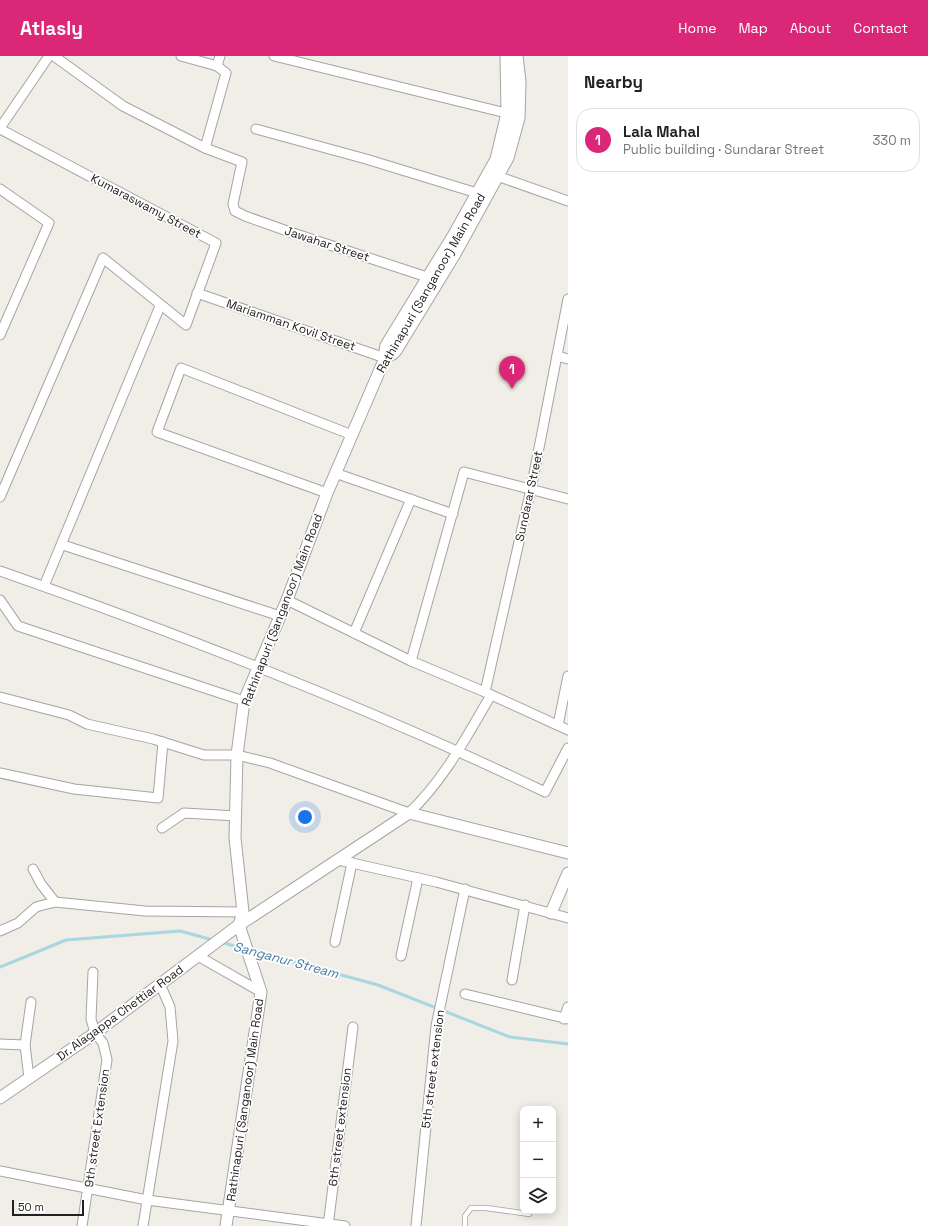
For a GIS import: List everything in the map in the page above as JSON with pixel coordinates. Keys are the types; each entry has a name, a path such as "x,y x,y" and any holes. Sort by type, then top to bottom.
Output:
{"street":[{"path":"0,129 49,56"},
{"path":"54,56 123,106 205,148 226,73 217,66 181,56"},
{"path":"217,66 220,56"},
{"path":"274,56 506,113"},
{"path":"505,56 506,113 495,159 477,193 385,345 385,358 394,355 455,256 500,177 509,158 520,118 521,81 518,56"},
{"name":"Rathinapuri (Sanganoor) Main Road","path":"226,1226 261,992 240,929 243,912 235,838 237,755 244,701 287,600 335,473 385,358 469,219 498,166 509,136 513,115 514,83 512,56"},
{"name":"Kumaraswamy Street","path":"0,129 216,243 186,325 160,306"},
{"path":"256,129 366,159 477,193"},
{"name":"Jawahar Street","path":"205,148 242,162 233,204 235,211 245,216 427,277"},
{"path":"500,177 568,201"},
{"path":"0,188 49,223 0,335"},
{"path":"0,497 103,258 160,306 63,544 44,586"},
{"name":"Mariamman Kovil Street","path":"198,293 385,358"},
{"name":"Sundarar Street","path":"409,813 420,803 459,751 488,694 531,489 568,299"},
{"path":"557,356 568,359"},
{"path":"327,493 157,432 181,368 352,435"},
{"path":"411,661 464,472 568,499"},
{"path":"335,473 452,514"},
{"path":"354,633 411,499"},
{"path":"63,544 280,616"},
{"path":"0,571 259,666 459,751 546,792 568,748"},
{"path":"0,600 18,626 244,701"},
{"path":"287,600 411,661 568,730"},
{"path":"558,726 568,676"},
{"path":"0,697 69,715 88,724 162,742 204,755 237,755 270,763 409,813 568,853"},
{"path":"0,773 74,790 158,798 162,742"},
{"path":"162,828 184,813 236,816"},
{"name":"Dr. Alagappa Chettiar Road","path":"0,1098 95,1033 226,934 240,929 338,860 409,813"},
{"path":"338,860 465,889 568,918"},
{"path":"335,942 352,863"},
{"path":"33,869 41,884 55,902"},
{"path":"550,913 568,873"},
{"path":"401,956 418,878"},
{"name":"5th street extension","path":"416,1226 437,1023 465,889"},
{"path":"0,931 18,923 36,907 55,902 145,911 243,912"},
{"path":"512,980 525,905"},
{"path":"200,955 261,992"},
{"name":"9th street Extension","path":"82,1226 107,1060 103,1043 95,1033 91,1018 93,972"},
{"path":"143,1226 173,1042 170,1007 160,984"},
{"path":"465,994 566,1019 568,1007"},
{"path":"29,1078 25,1045 31,1002"},
{"name":"6th street extension","path":"328,1225 353,1027"},
{"path":"0,1044 25,1045"},
{"path":"0,1171 88,1187 147,1200 228,1212 345,1226"}],"lane":[{"path":"464,1226 465,1216 471,1208 486,1208 520,1213"}],"waterway":[{"name":"Sanganur Stream","path":"0,967 66,940 180,931 213,940"},
{"name":"Sanganur Stream","path":"221,942 244,949"},
{"name":"Sanganur Stream","path":"250,950 378,985 510,1037 568,1044"}],"place":[{"name":"Lala Mahal","path":"512,389"}]}
